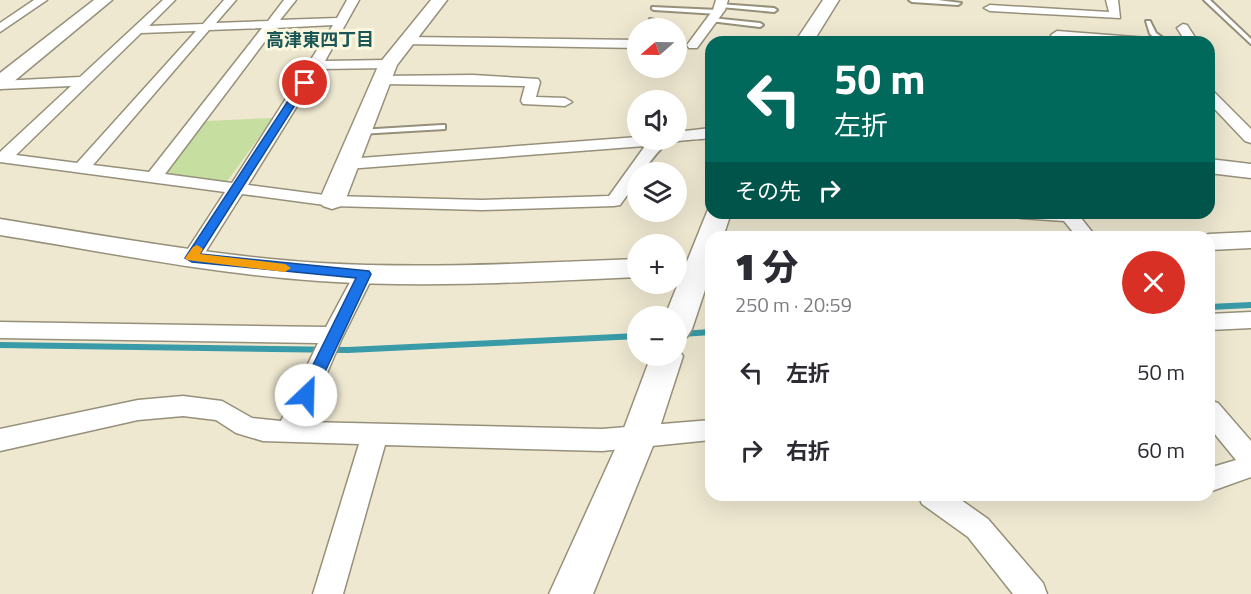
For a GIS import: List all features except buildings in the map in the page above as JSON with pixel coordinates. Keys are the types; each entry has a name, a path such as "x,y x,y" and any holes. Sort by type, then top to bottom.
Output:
{"street":[{"path":"0,84 104,0"},
{"path":"169,0 3,158 332,201 482,205 614,201 653,150"},
{"path":"81,168 230,0"},
{"path":"153,178 290,0"},
{"path":"192,258 316,65 353,0"},
{"path":"808,36 831,0"},
{"path":"990,8 1116,16 1109,1"},
{"path":"332,201 384,72 441,2"},
{"path":"10,8 36,4"},
{"path":"0,28 36,4"},
{"path":"693,45 718,9"},
{"path":"138,30 343,21"},
{"path":"1183,28 1188,36"},
{"path":"1058,36 1075,32 1104,36"},
{"path":"407,42 627,44"},
{"path":"687,45 705,46"},
{"path":"316,65 533,82 528,101 565,102"},
{"path":"0,84 83,81"},
{"path":"1215,101 1251,138"},
{"path":"687,136 705,134"},
{"path":"346,164 627,143"},
{"path":"1215,167 1251,171"},
{"path":"1071,219 1082,231"},
{"path":"0,226 192,258 364,274 510,273 627,268"},
{"path":"1215,242 1251,240"},
{"path":"683,306 695,265 705,242"},
{"path":"289,432 328,345 364,274"},
{"path":"1215,322 1251,320"},
{"path":"0,330 328,345"},
{"path":"571,594 639,436 664,366"},
{"path":"0,440 138,410 183,406 222,411 245,426 263,431 602,440 705,430"},
{"path":"1215,417 1251,459"},
{"path":"328,594 375,434"},
{"path":"1215,478 1251,466"},
{"path":"940,501 978,528 1032,594"}],"lane":[{"path":"912,0 958,3"},
{"path":"1207,0 1251,42"},
{"path":"654,8 774,10"},
{"path":"718,9 760,25"},
{"path":"1148,22 1156,36"},
{"path":"359,132 442,127"}],"green space":[{"path":"273,118 226,183 164,175 205,121"}],"waterway":[{"path":"1215,307 1251,305"},
{"path":"687,334 705,332"},
{"path":"0,345 348,350 627,337"}],"slow traffic":[{"path":"197,249 192,258 285,268"}],"district":[{"name":"高津東四丁目","path":"320,40"}],"route":[{"path":"305,83 192,258 364,274 331,338 306,395"}]}
